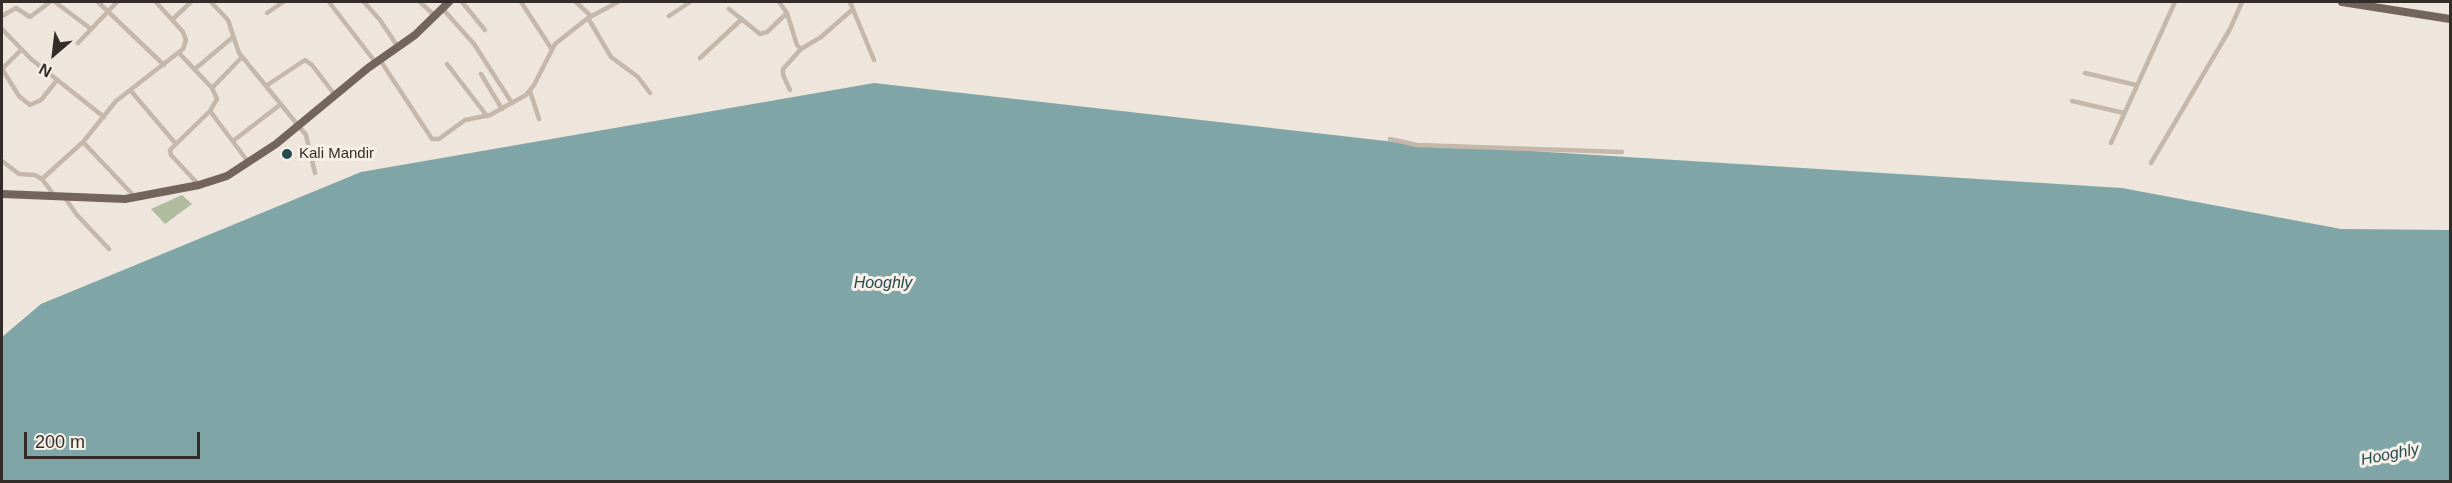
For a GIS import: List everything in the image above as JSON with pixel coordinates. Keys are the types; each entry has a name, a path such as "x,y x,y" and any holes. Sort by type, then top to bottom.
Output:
{"main road":[{"path":"2348,2 2451,19"},
{"path":"2,194 65,198 135,197 199,185 227,176 249,163 300,125 435,16 443,5"}],"street":[{"path":"2,16 16,8 30,17 50,2"},
{"path":"55,2 91,28"},
{"path":"98,2 164,65"},
{"path":"78,43 117,2"},
{"path":"42,179 83,142 116,101 179,53 186,40 173,19 156,2"},
{"path":"173,19 191,2"},
{"path":"211,2 228,20 237,49 242,57 300,125 309,142 315,173"},
{"path":"267,13 283,2"},
{"path":"329,2 378,61 432,139 442,138 465,120 487,116 502,109 530,91 551,48 590,17 618,2"},
{"path":"364,2 380,20 398,47"},
{"path":"420,2 435,16"},
{"path":"462,2 485,30"},
{"path":"521,2 551,48"},
{"path":"576,2 590,17 611,57 638,77 650,93"},
{"path":"669,16 690,2"},
{"path":"779,2 787,14 797,45 801,49"},
{"path":"850,2 874,60"},
{"path":"2111,143 2175,2"},
{"path":"2151,163 2230,29 2242,2"},
{"path":"443,5 474,44 512,103"},
{"path":"729,9 757,33 764,34 787,14"},
{"path":"790,90 783,75 783,69 801,49 821,37 853,9"},
{"path":"700,58 742,19"},
{"path":"2,29 21,50 104,117"},
{"path":"195,69 233,36"},
{"path":"21,50 2,69 19,96 30,105 41,100 57,80"},
{"path":"179,53 212,88 217,99 210,111 170,150 199,185"},
{"path":"212,88 242,57"},
{"path":"266,86 305,60 312,65 335,95"},
{"path":"447,64 487,116"},
{"path":"2085,73 2136,85"},
{"path":"481,74 502,109"},
{"path":"131,91 176,144"},
{"path":"530,91 539,120"},
{"path":"2072,102 2124,113"},
{"path":"233,141 281,104"},
{"path":"210,111 249,163"},
{"path":"1390,140 1417,145 1622,152"},
{"path":"83,142 135,197"},
{"path":"2,161 19,174 35,175 42,179 55,197"},
{"path":"65,198 72,209 109,249"}],"green space":[{"path":"182,195 192,204 165,224 151,209"}],"water":[{"name":"Hooghly","path":"874,83 1404,143 2122,188 2341,229 2450,230 2450,481 2,482 2,337 41,304 361,172"}],"place":[{"name":"Kali Mandir","path":"287,154"}]}
